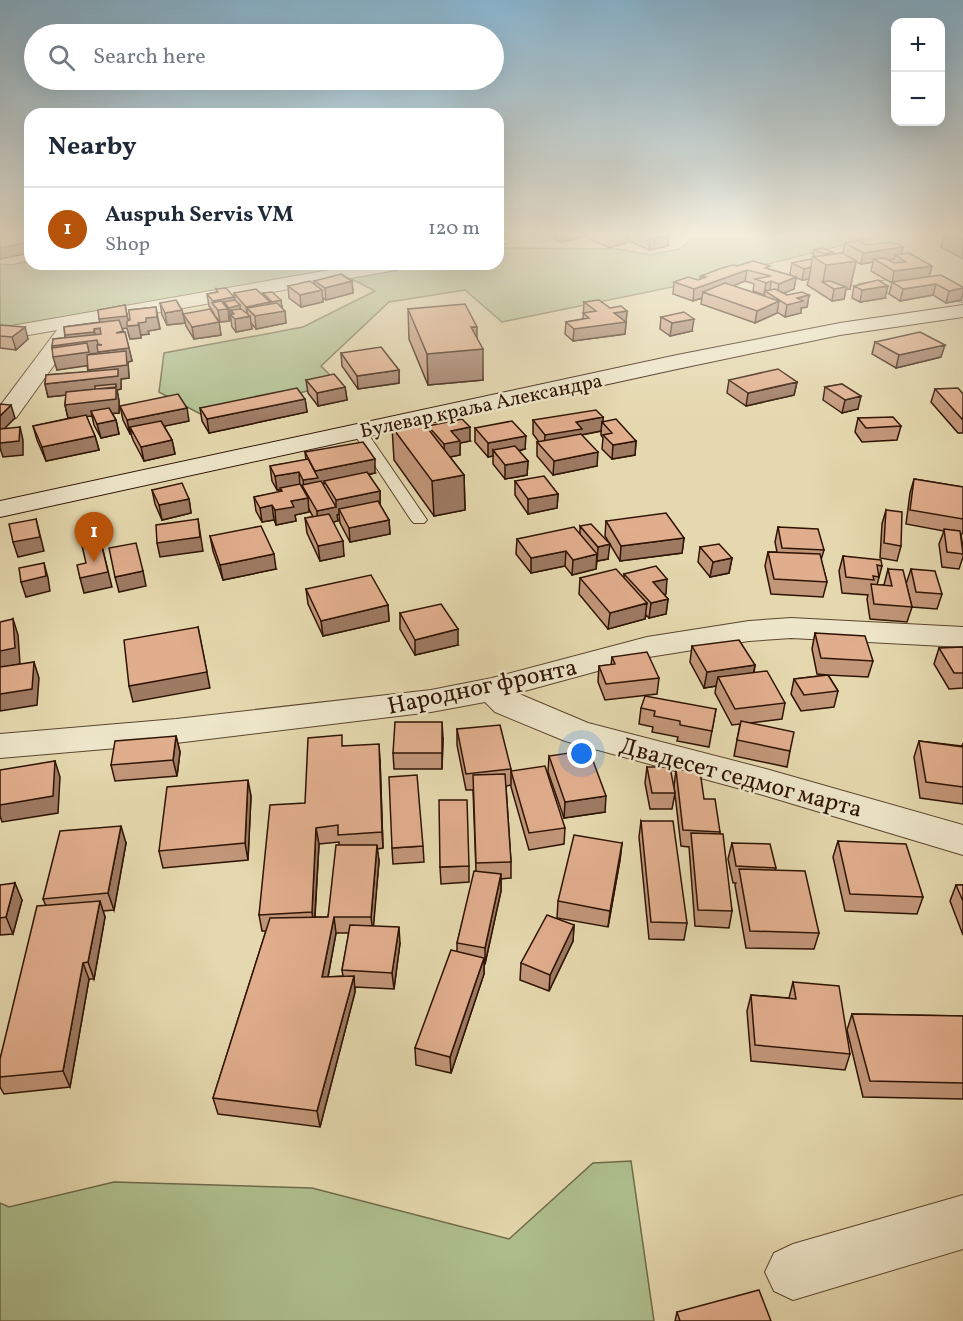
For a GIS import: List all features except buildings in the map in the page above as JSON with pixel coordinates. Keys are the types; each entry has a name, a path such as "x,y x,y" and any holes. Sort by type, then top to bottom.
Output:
{"street":[{"path":"0,334 220,296"},
{"name":"Булевар краља Александра","path":"0,508 773,342 963,310"},
{"path":"7,413 74,322"},
{"name":"Народног фронта","path":"0,746 380,709 492,689 647,647 748,631 791,628 963,637"},
{"name":"Двадесет седмог марта","path":"492,689 507,704 578,732 766,782 963,840"},
{"path":"794,1272 963,1222"}],"lane":[{"path":"358,431 418,520"}],"green space":[{"path":"0,296 191,296 0,330"},
{"path":"366,296 429,296 389,302 321,366 338,383 206,417 159,392 164,353 303,327"},
{"path":"472,296 630,296 502,322"},
{"path":"631,1161 654,1321 0,1321 0,1203 9,1207 114,1182 312,1188 509,1239 593,1163"}],"place":[{"name":"Auspuh Servis VM","path":"94,562"}]}
